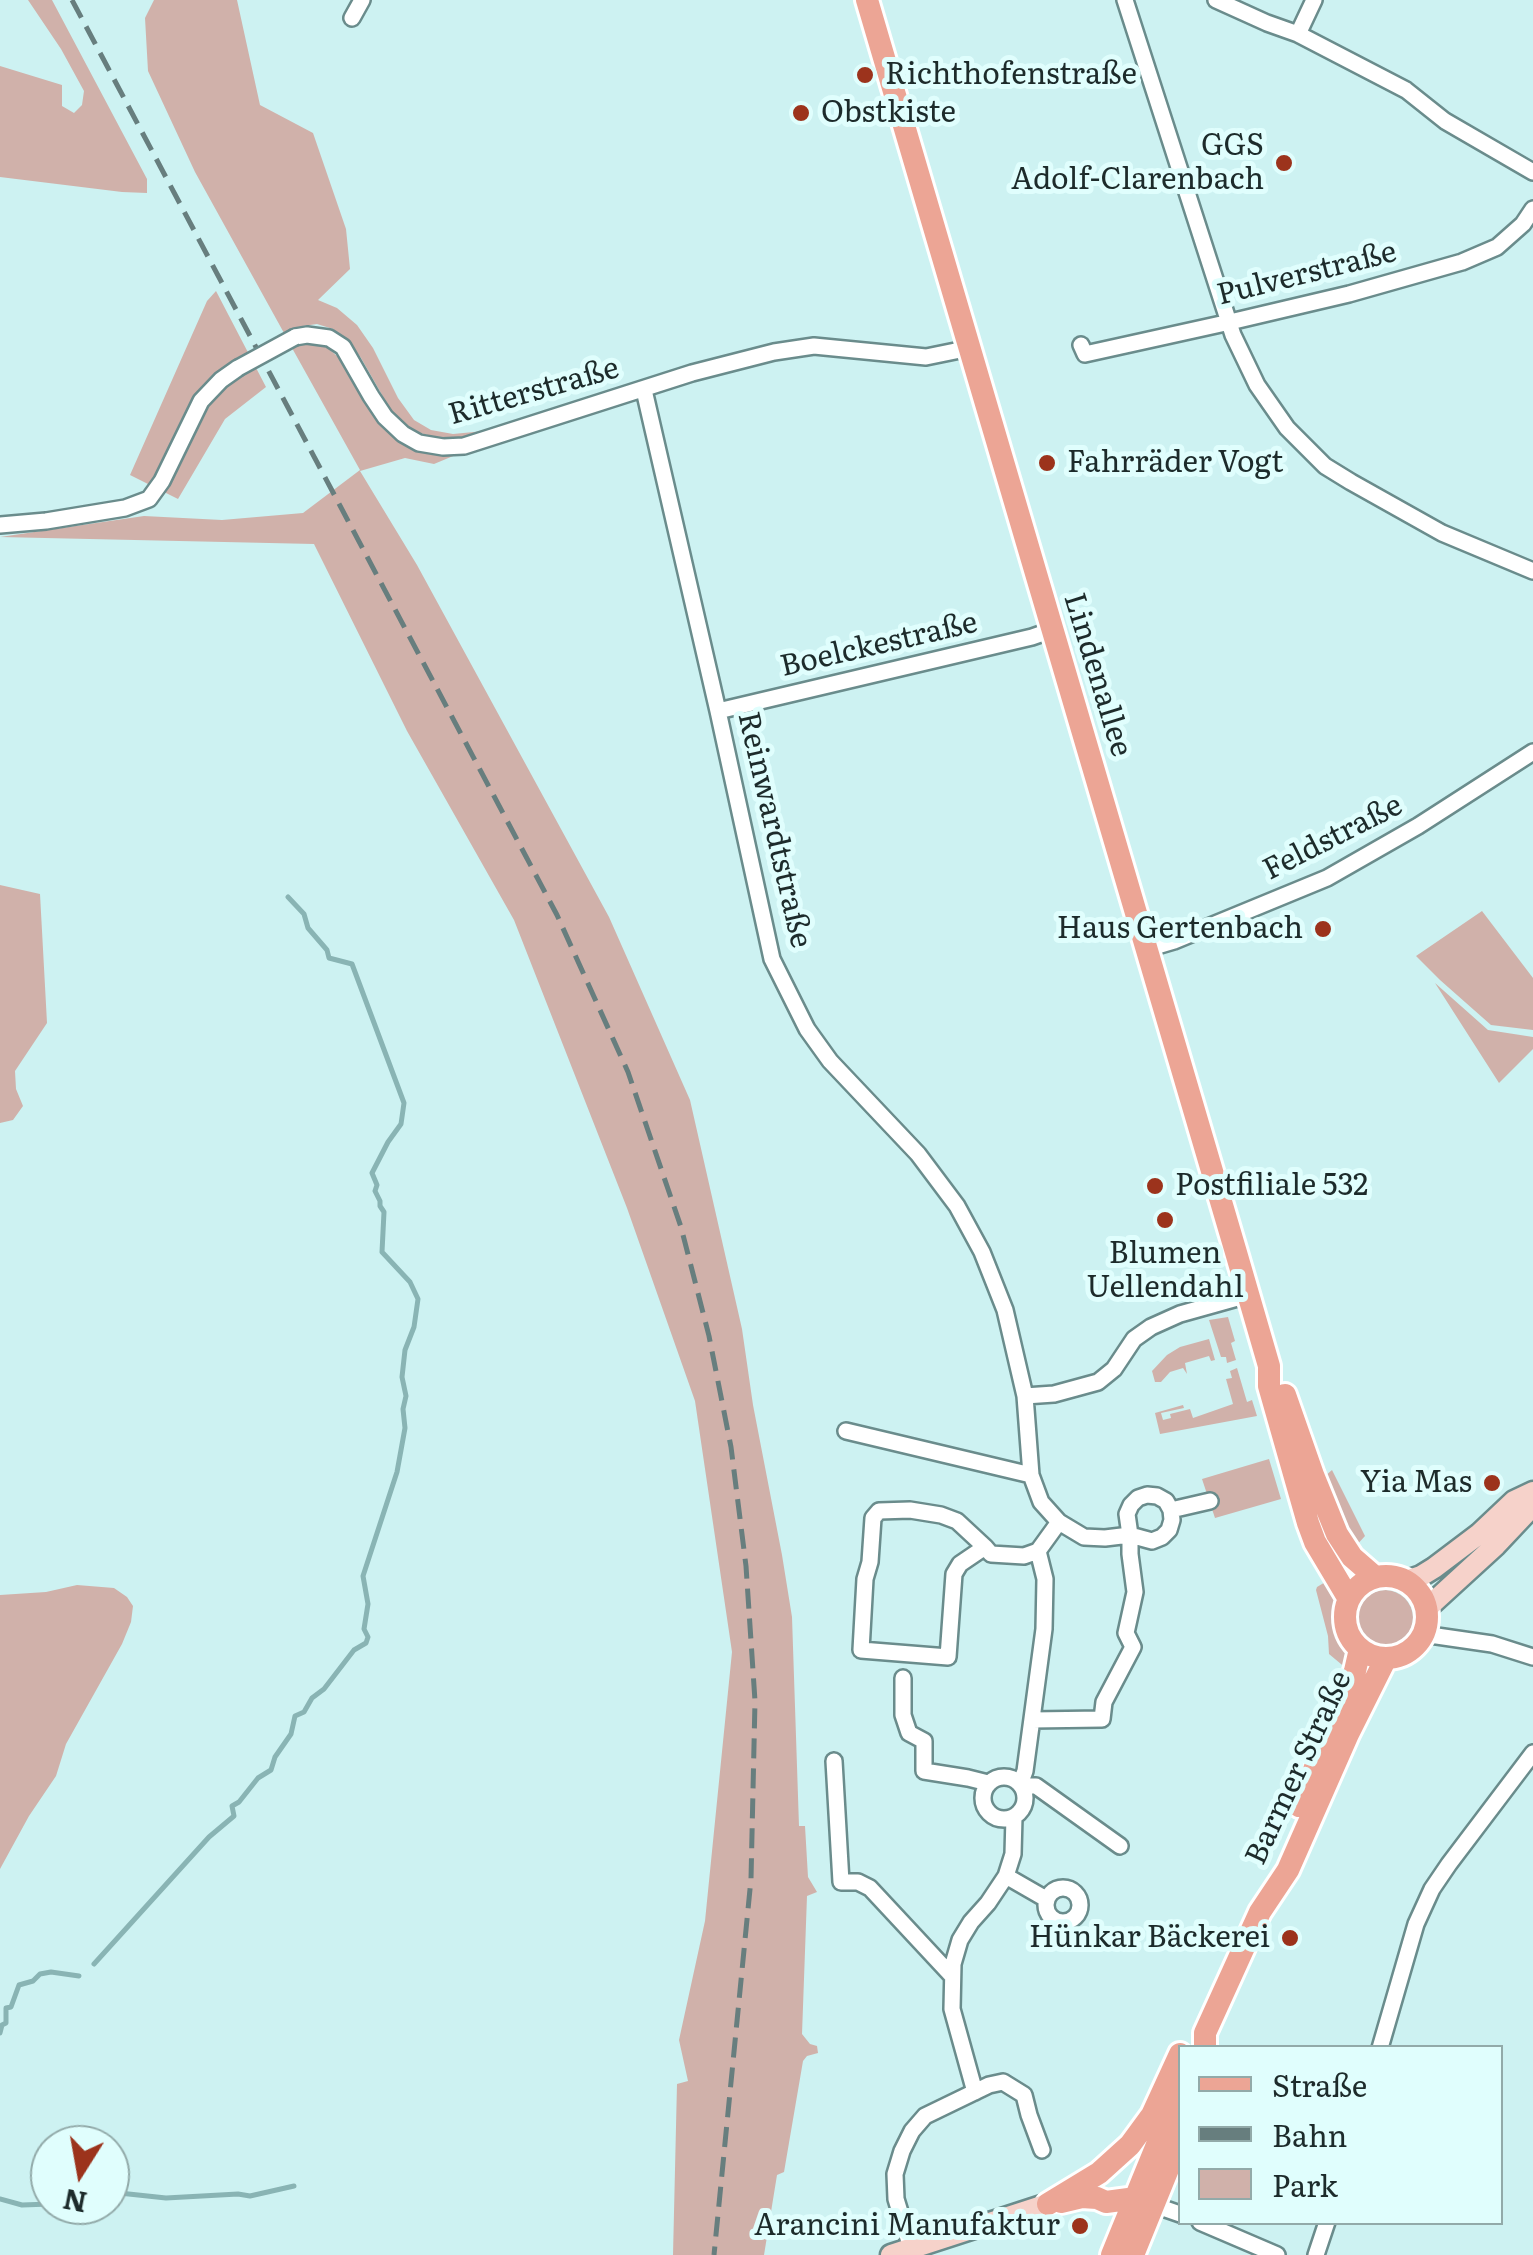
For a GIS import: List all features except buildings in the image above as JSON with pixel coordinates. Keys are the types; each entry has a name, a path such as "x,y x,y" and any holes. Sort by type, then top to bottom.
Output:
{"main road":[{"name":"Lindenallee","path":"867,0 1248,1295 1308,1524 1349,1600"},
{"name":"Lindenallee","path":"1268,1366 1280,1384 1337,1534 1352,1557 1375,1577"},
{"path":"1406,1581 1434,1568 1514,1501 1533,1492"},
{"path":"1426,1609 1496,1546 1533,1501"},
{"path":"1375,1577 1406,1581 1416,1588 1426,1609 1423,1634 1404,1654 1372,1656 1350,1637 1345,1622 1349,1600 1355,1590 1375,1577"},
{"name":"Barmer Straße","path":"1264,1903 1274,1866 1355,1671 1360,1649"},
{"name":"Barmer Straße","path":"1194,2045 1264,1903 1288,1870 1386,1658"},
{"name":"Barmer Straße","path":"1048,2204 1100,2173 1119,2155 1144,2127 1178,2072"},
{"path":"1133,2255 1178,2087"},
{"path":"1112,2255 1170,2164 1178,2133"},
{"path":"1084,2183 1118,2182 1145,2201"},
{"path":"901,2251 1048,2204 1082,2197 1106,2202 1145,2201"}],"street":[{"path":"352,18 362,0"},
{"path":"1125,0 1243,357 1287,428 1325,466 1442,533 1533,571"},
{"path":"1216,0 1298,34 1406,90 1445,121 1533,172"},
{"path":"1298,34 1314,0"},
{"name":"Pulverstraße","path":"1081,346 1085,354 1362,291 1462,262 1498,248 1533,210"},
{"name":"Ritterstraße","path":"0,525 125,508 149,499 201,402 220,380 307,335 329,338 343,347 385,417 403,434 420,443 443,447 464,446 736,360 814,346 926,357 970,348"},
{"name":"Reinwardtstraße","path":"644,390 772,959 807,1029 830,1061 918,1154 957,1206 982,1252 1004,1310 1026,1396 1031,1475 1041,1502 1059,1522"},
{"name":"Boelckestraße","path":"718,710 1052,630"},
{"name":"Feldstraße","path":"1147,949 1174,942 1327,878 1532,754"},
{"path":"1026,1396 1054,1394 1098,1382 1151,1326 1248,1295"},
{"path":"846,1431 1031,1475"},
{"path":"984,1547 960,1564 954,1574 948,1657 861,1650 872,1518 878,1510 941,1515 957,1522 992,1554 1024,1556 1038,1551 1059,1522 1084,1536 1130,1535 1152,1540 1162,1538 1169,1530 1171,1510 1157,1496 1147,1495 1130,1505 1127,1514 1130,1535 1135,1592 1126,1633 1133,1647 1104,1702 1102,1719 1032,1720"},
{"path":"1171,1510 1210,1501"},
{"path":"988,1784 982,1797 987,1811 999,1820 1014,1817 1022,1810 1026,1800 1021,1785 1045,1620 1045,1579 1038,1551"},
{"path":"1423,1634 1492,1644 1533,1657"},
{"path":"903,1678 903,1714 908,1733 924,1741 924,1771 988,1784 1004,1777 1021,1785 1036,1786 1120,1846"},
{"path":"1381,2045 1416,1924 1432,1889 1533,1753"},
{"path":"834,1761 841,1882 858,1882 870,1888 952,1976"},
{"path":"975,2092 952,2009 952,1976 960,1940 1006,1876 1013,1854 1014,1817"},
{"path":"1006,1876 1046,1899"},
{"path":"901,2251 896,2174 902,2151 924,2116 989,2084 1003,2082 1024,2095 1042,2150"},
{"path":"1145,2201 1178,2213"},
{"path":"1207,2225 1277,2255"},
{"path":"1316,2255 1326,2225"}],"green space":[{"path":"28,0 52,0 147,179 147,193 0,177 0,66 62,85 62,106 74,113 82,105 84,91"},
{"path":"154,0 237,0 260,105 313,133 346,229 350,269 318,300 337,308 357,325 414,420 431,430 453,434 484,431 443,439 416,432 390,409 361,358 333,329 317,324 284,333 195,172 148,71 145,18"},
{"path":"216,291 266,387 225,419 178,499 130,475 207,301"},
{"path":"304,344 328,348 338,357 378,420 402,442 426,452 458,454 434,464 405,458 360,471 417,565 609,917 690,1100 742,1329 792,1617 799,1826 805,1826 808,1877 817,1892 807,1896 802,2034 817,2046 818,2053 803,2061 784,2172 777,2175 764,2255 673,2255 677,2084 688,2081 679,2040 705,1921 732,1652 695,1401 627,1208 514,920 407,731 314,544 0,537 144,516 222,520 303,513 360,470 292,348"},
{"path":"0,885 40,894 47,1023 15,1071 16,1089 23,1106 13,1120 0,1123"},
{"path":"1482,911 1533,978 1533,1030 1491,1025 1416,956"},
{"path":"1435,983 1488,1030 1533,1037 1533,1049 1499,1083"},
{"path":"1228,1317 1236,1360 1227,1363 1226,1357 1221,1357 1209,1320"},
{"path":"1209,1339 1215,1360 1211,1361 1209,1356 1185,1363 1187,1374 1183,1368 1155,1382 1152,1371 1167,1355"},
{"path":"1237,1368 1247,1402 1252,1400 1257,1416 1160,1434 1155,1413 1183,1405 1184,1408 1161,1413 1163,1420 1190,1409 1193,1418 1233,1404 1226,1379 1232,1378 1230,1371"},
{"path":"1269,1459 1281,1499 1215,1518 1202,1479"},
{"path":"1332,1470 1365,1536 1354,1548 1325,1476"},
{"path":"1332,1578 1338,1600 1337,1627 1347,1654 1347,1669 1329,1654 1316,1590"},
{"path":"77,1585 114,1588 133,1606 131,1622 66,1744 56,1776 0,1869 0,1595"},
{"path":"1385,1590 1405,1598 1413,1618 1405,1638 1385,1646 1365,1638 1357,1618 1365,1598"}],"waterway":[{"path":"94,1964 209,1837 234,1816 232,1806 271,1770 291,1734 295,1716 304,1712 312,1698 368,1637 364,1629 368,1604 363,1576 397,1472 405,1428 405,1350 414,1327 418,1299 410,1282 382,1252 384,1212 372,1173 401,1124 404,1103 352,964 329,958 308,928 304,914 288,897"},
{"path":"0,2033 6,2023 6,2008 11,2007 19,1985 51,1972 79,1976"},
{"path":"130,2194 166,2198 250,2196 294,2186"},
{"path":"0,2199 30,2205"}],"railway":[{"path":"72,0 557,915 628,1072 681,1227 709,1336 731,1447 746,1566 755,1701 751,1879 714,2255"}],"place":[{"name":"Richthofenstraße","path":"865,75"},
{"name":"Obstkiste","path":"801,113"},
{"name":"GGS Adolf-Clarenbach","path":"1284,163"},
{"name":"Fahrräder Vogt","path":"1047,463"},
{"name":"Haus Gertenbach","path":"1323,929"},
{"name":"Postfiliale 532","path":"1155,1186"},
{"name":"Blumen Uellendahl","path":"1165,1220"},
{"name":"Yia Mas","path":"1492,1483"},
{"name":"Hünkar Bäckerei","path":"1290,1938"},
{"name":"Arancini Manufaktur","path":"1080,2226"}]}
